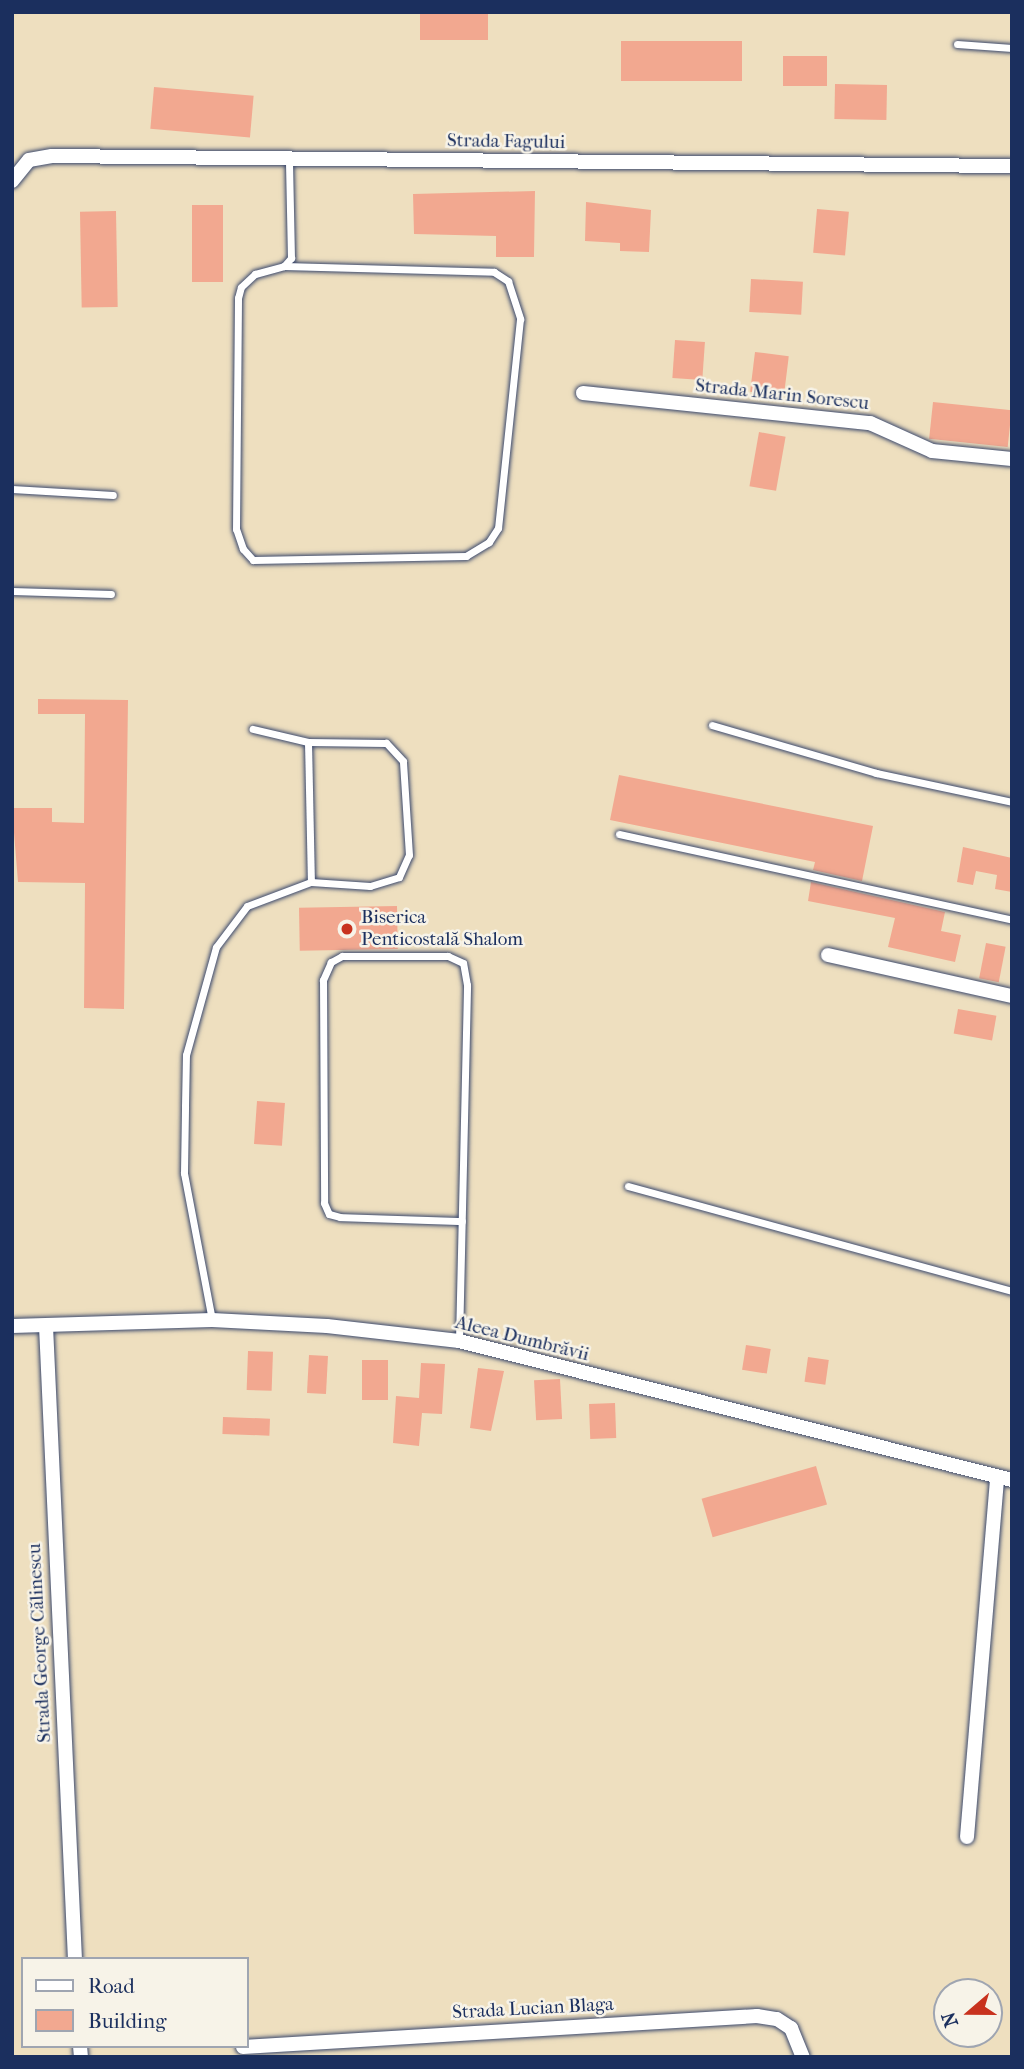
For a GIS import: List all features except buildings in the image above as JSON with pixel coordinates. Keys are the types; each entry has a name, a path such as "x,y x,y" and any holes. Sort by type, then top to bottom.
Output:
{"street":[{"name":"Strada Fagului","path":"12,181 29,160 52,156 1012,166"},
{"name":"Strada Marin Sorescu","path":"583,393 870,423 932,451 1012,459"},
{"path":"828,955 1012,996"},
{"name":"Aleea Dumbrăvii","path":"12,1326 212,1320 327,1326 459,1341 1004,1478"},
{"name":"Strada George Călinescu","path":"46,1326 75,1957"},
{"path":"967,1837 1004,1478"},
{"name":"Strada Lucian Blaga","path":"248,2047 757,2016 777,2019 791,2028 803,2057"}],"lane":[{"path":"957,44 1012,48"},
{"path":"284,266 494,272 508,281 520,319 498,528 489,542 466,556 253,560 243,549 236,529 237,298 241,287 255,274 284,266 291,258 289,158"},
{"path":"12,489 113,495"},
{"path":"12,591 111,594"},
{"path":"712,725 876,772 1012,802"},
{"path":"212,1320 184,1174 186,1055 197,1005 216,947 247,905 311,882 370,886 399,877 409,855 403,761 386,743 308,742 253,729"},
{"path":"308,742 311,882"},
{"path":"619,834 1012,920"},
{"path":"459,1341 462,1221 467,985 463,963 448,956 342,956 331,962 323,980 324,1203 329,1214 340,1217 462,1221"},
{"path":"628,1186 1012,1291"}],"place":[{"name":"Biserica Penticostală Shalom","path":"347,929"}]}
